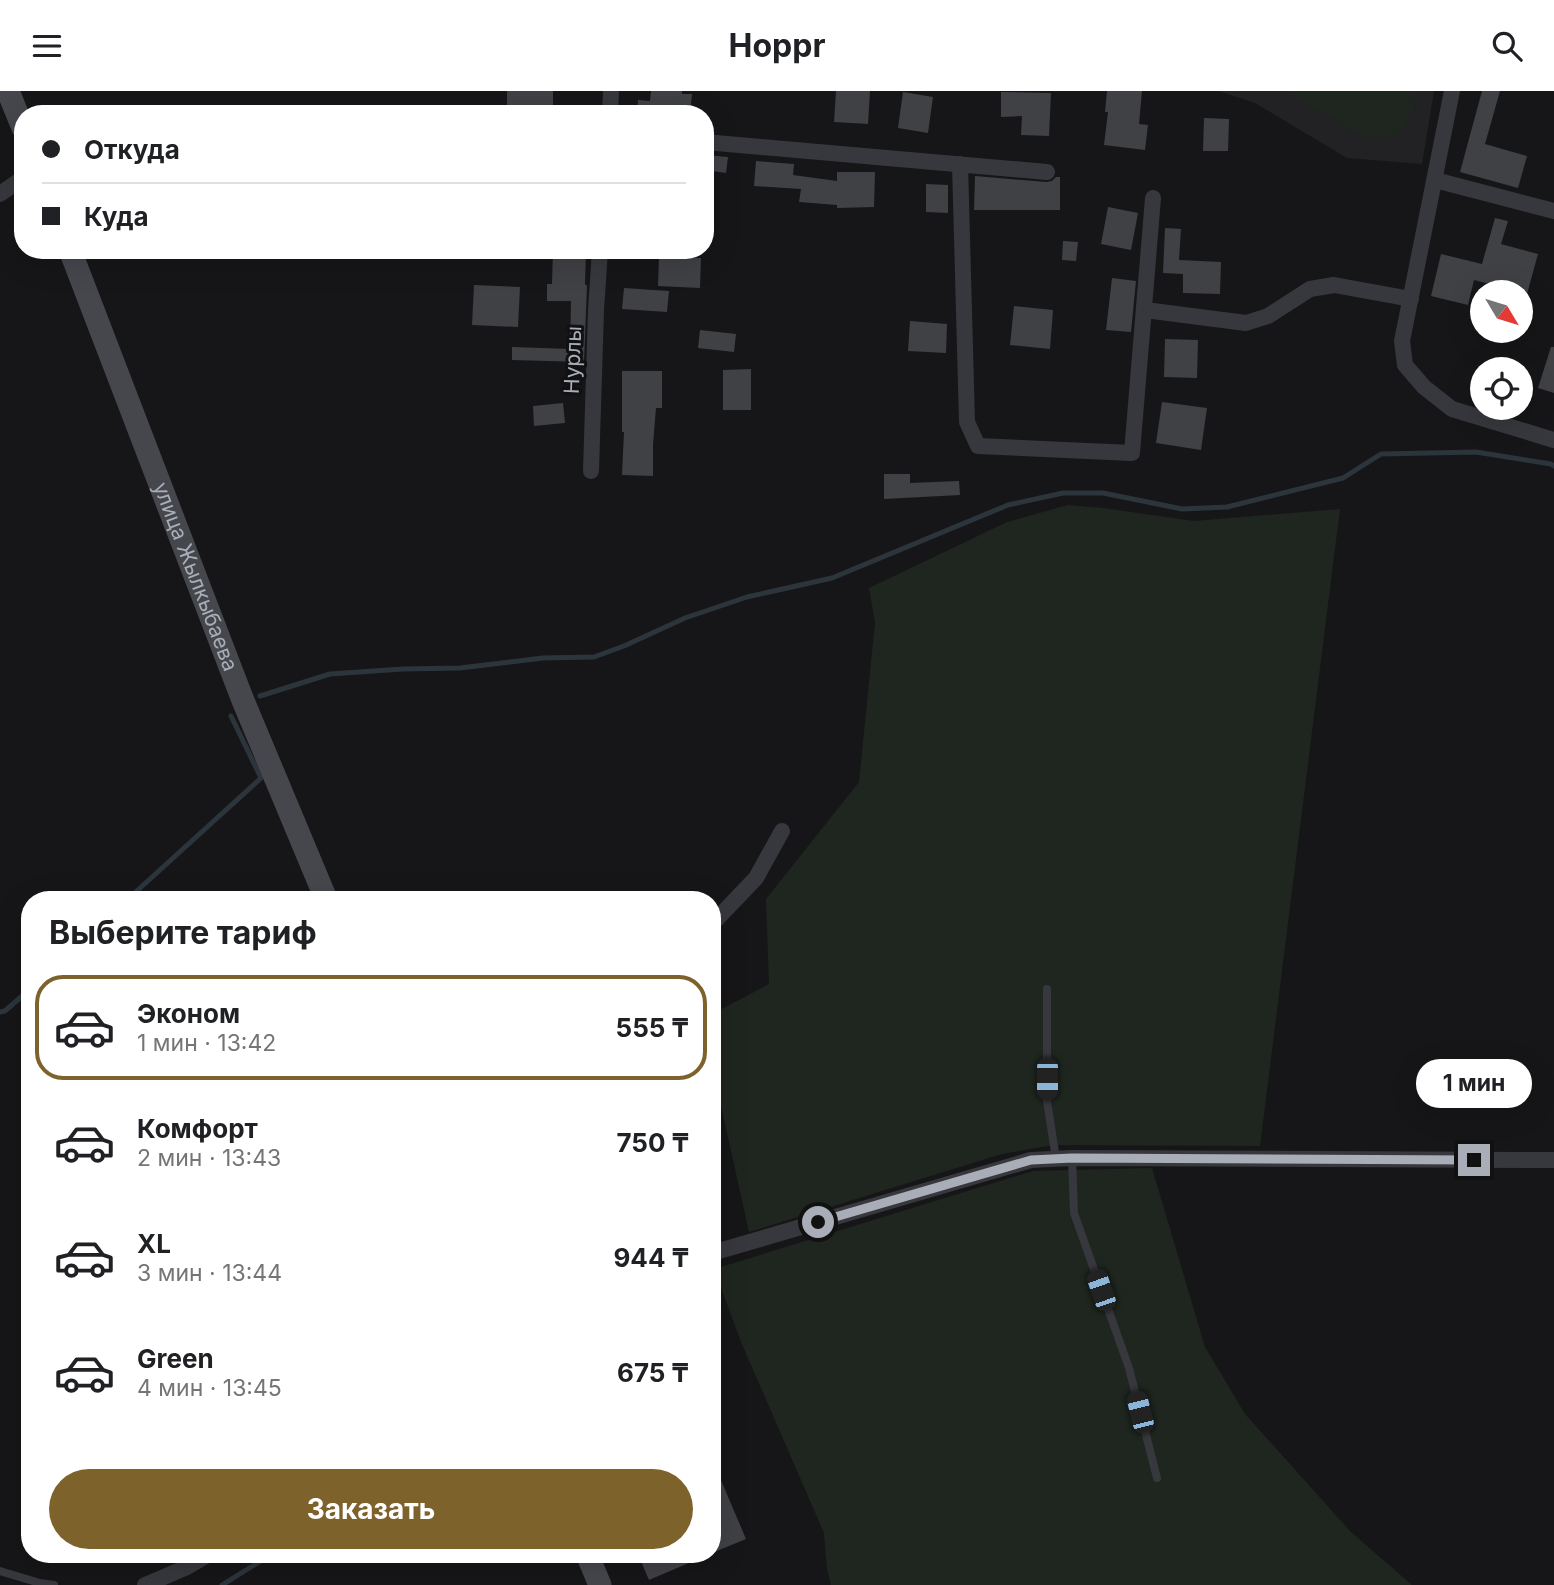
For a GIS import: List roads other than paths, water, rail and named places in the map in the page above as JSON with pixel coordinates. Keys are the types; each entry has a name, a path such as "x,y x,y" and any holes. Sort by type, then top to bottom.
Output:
{"main road":[{"name":"улица Жылкыбаева","path":"73,259 242,698 323,891"},
{"path":"591,1563 600,1585"}],"street":[{"path":"1452,91 1402,341 1405,365 1424,387 1452,409 1554,440"},
{"path":"714,143 1047,171"},
{"path":"960,164 967,422 978,446 1132,453 1153,198"},
{"path":"1434,180 1554,211"},
{"name":"Нурлы","path":"591,471 599,259"},
{"path":"1144,310 1246,323 1268,316 1310,289 1334,285 1411,299"},
{"path":"721,915 756,879 782,831"},
{"path":"721,1250 1031,1160 1554,1160"},
{"path":"145,1585 194,1563"}],"lane":[{"path":"1047,989 1047,1101 1064,1159 1074,1213 1129,1368 1157,1478"},
{"path":"0,1571 54,1585"}],"waterway":[{"path":"260,696 330,674 460,668 543,658 594,657 685,618 747,597 832,578 1008,505 1063,493 1103,493 1182,509 1227,507 1343,478 1381,454 1476,452 1554,466"},
{"path":"137,891 261,778 231,716"},
{"path":"0,1012 5,1011 21,997"},
{"path":"222,1585 257,1563"}]}
